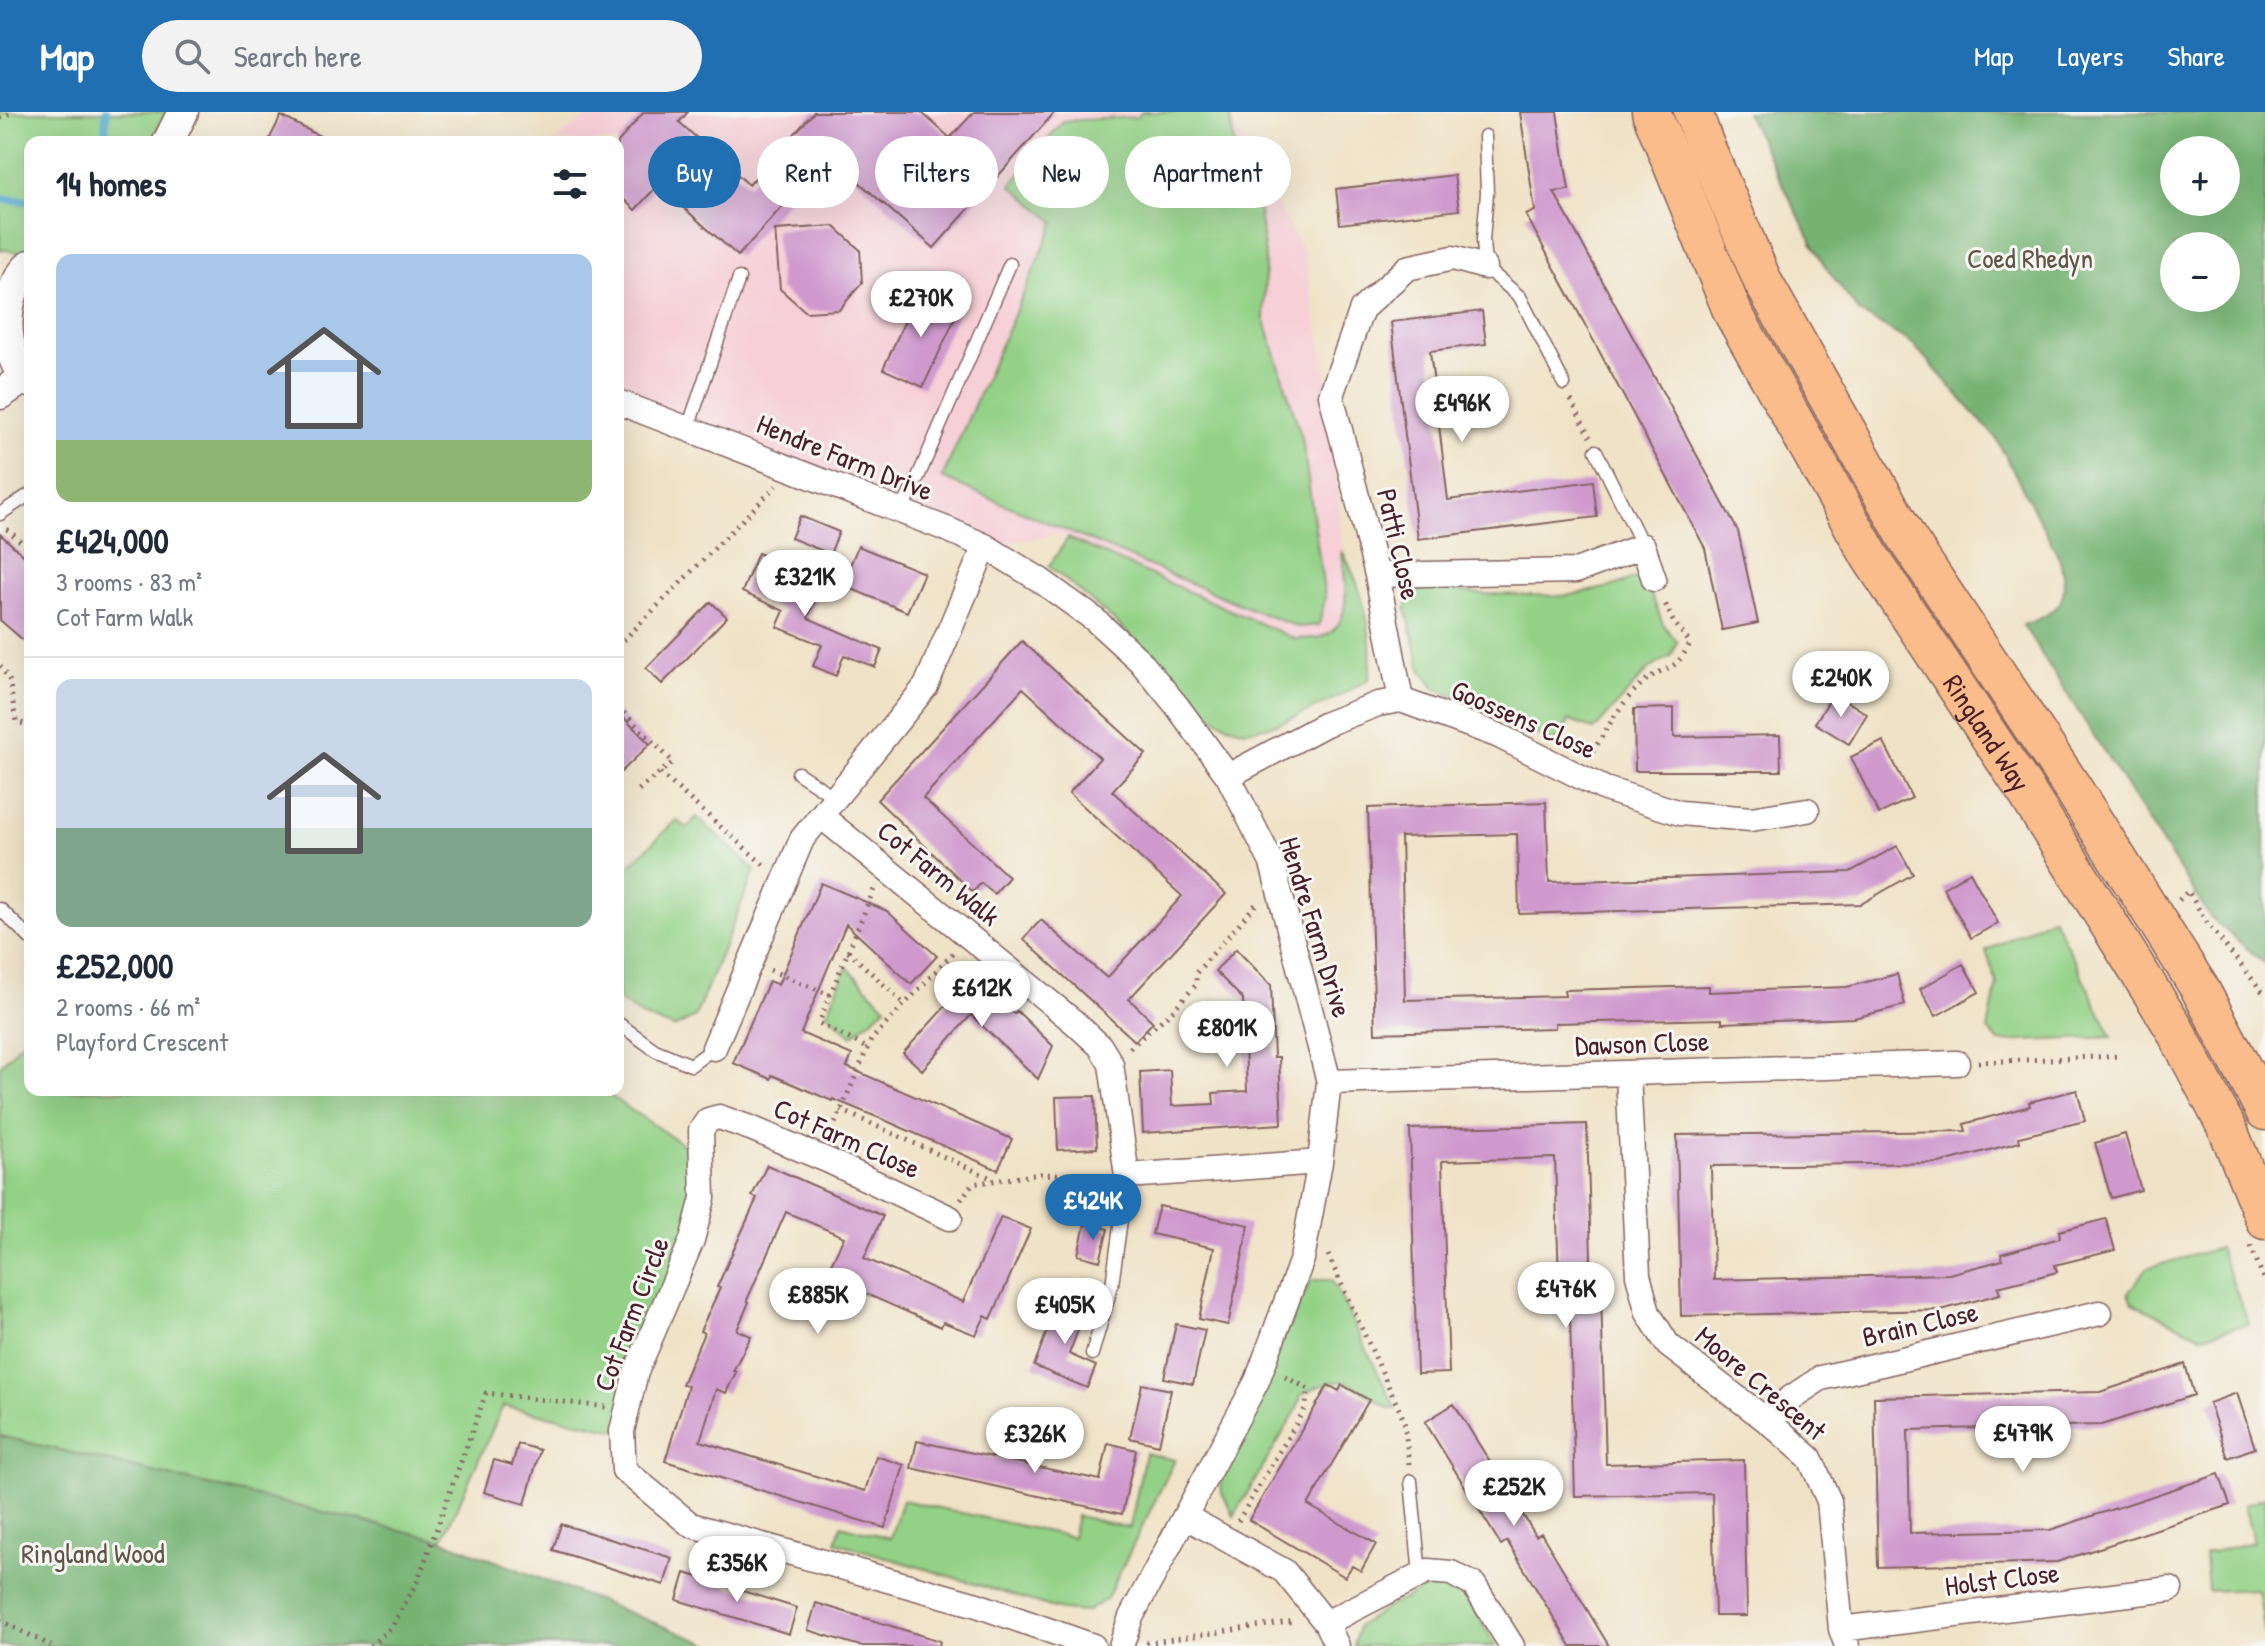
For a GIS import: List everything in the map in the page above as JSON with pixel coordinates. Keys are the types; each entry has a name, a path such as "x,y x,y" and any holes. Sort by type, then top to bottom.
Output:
{"main road":[{"name":"Ringland Way","path":"1651,112 1733,313 1871,558 2027,793 2174,1028 2228,1130 2265,1220"},
{"name":"Ringland Way","path":"1693,112 1763,282 1907,538 2072,787 2191,975 2265,1111"}],"street":[{"path":"171,136 183,112"},
{"name":"Patti Close","path":"1401,700 1377,575 1331,395 1362,309 1407,268 1453,258 1485,267"},
{"path":"14,276 1,323 3,344 18,385"},
{"name":"Hendre Farm Drive","path":"624,404 985,546 1040,580 1094,619 1140,661 1177,706 1228,776 1272,863 1329,1082 1320,1162 1302,1259 1262,1367 1131,1617 1131,1645"},
{"path":"714,1048 802,839 926,686 985,546"},
{"path":"1377,575 1576,571 1643,546 1654,579"},
{"path":"1228,776 1326,724 1378,704 1401,700"},
{"name":"Goossens Close","path":"1401,700 1497,735 1605,789 1680,813 1751,819 1807,810"},
{"name":"Cot Farm Walk","path":"828,807 883,867 1074,1022 1100,1046 1111,1064"},
{"name":"Dawson Close","path":"1329,1082 1957,1063"},
{"path":"1111,1064 1127,1176 1320,1162"},
{"name":"Moore Crescent","path":"1628,1074 1638,1275 1648,1313 1668,1345 1770,1423 1810,1458 1829,1501 1844,1638"},
{"name":"Cot Farm Close","path":"719,1117 821,1158 950,1218"},
{"name":"Cot Farm Circle","path":"719,1117 708,1120 701,1130 703,1198 692,1240 636,1372 622,1431 624,1470 691,1525 977,1605 1093,1646"},
{"name":"Brain Close","path":"1770,1423 1789,1399 1821,1378 2100,1313"},
{"path":"1186,1517 1284,1571 1324,1620 1337,1646"},
{"path":"1324,1620 1428,1571 1451,1573 1474,1585 1512,1646"},
{"name":"Holst Close","path":"1844,1638 2170,1589"}],"lane":[{"path":"1485,136 1485,267 1520,297 1564,384"},
{"path":"901,511 1010,264"},
{"path":"688,428 739,278"},
{"path":"1596,451 1643,546"},
{"path":"2,514 24,498"},
{"path":"798,773 828,807"},
{"path":"0,909 24,932"},
{"path":"624,1027 655,1050 691,1065 714,1048"},
{"path":"1092,1354 1112,1285 1127,1176"},
{"path":"1411,1481 1420,1575"}],"path":[{"path":"0,118 14,112"},
{"path":"1564,384 1596,451"},
{"path":"624,640 794,469"},
{"path":"2,514 2,524 24,544"},
{"path":"1578,776 1614,717 1644,682 1680,662 1690,643 1673,621 1654,579"},
{"path":"0,666 9,679 16,721 24,724"},
{"path":"624,713 673,762 636,792"},
{"path":"660,773 784,882"},
{"path":"867,1048 819,1023 883,867"},
{"path":"1111,1064 1173,1010 1196,985 1196,973 1276,881"},
{"path":"2186,914 2178,900 2188,891 2207,923 2265,995"},
{"path":"821,1158 871,1040 969,936"},
{"path":"848,951 904,1004"},
{"path":"751,962 830,995"},
{"path":"1957,1063 2119,1056"},
{"path":"841,1110 995,1180"},
{"path":"950,1218 972,1184 1040,1174 1127,1176"},
{"path":"1310,1216 1404,1420 1411,1481"},
{"path":"1227,1540 1305,1409 1309,1389 1262,1367"},
{"path":"370,1646 392,1627 418,1580 486,1393 627,1409"},
{"path":"0,1620 51,1646"},
{"path":"1131,1645 1324,1620"}],"shaded area":[{"path":"594,112 1235,112 1230,119 1239,136 1125,136 1125,208 1279,208 1304,253 1331,395 1346,602 1340,623 1322,637 1295,639 1059,534 985,546 624,404 624,136 561,136"}],"green space":[{"path":"0,112 166,112 153,136 24,136 24,252 0,249"},
{"path":"1142,112 1235,112 1230,119 1233,136 1125,136 1125,208 1257,208 1265,256 1264,318 1302,438 1325,599 1319,625 1298,627 1261,613 942,478 1055,222 1038,208 1109,208 1109,136 1051,136 1063,121 1137,117"},
{"name":"Coed Rhedyn","path":"1746,112 2265,112 2265,964 2210,917 2023,625 2047,615 2055,608 2063,593 2063,571 2059,557 1996,438 1913,344 1859,312 1822,262"},
{"path":"1068,538 1295,639 1321,637 1339,623 1345,600 1342,551 1366,613 1370,646 1369,679 1324,704 1269,726 1239,729 1228,726 1209,713 1155,657 1049,566"},
{"path":"1643,575 1663,624 1677,642 1671,656 1649,669 1594,730 1569,720 1561,739 1549,740 1435,688 1421,669 1406,609 1409,597 1425,587 1483,594 1565,596 1611,587"},
{"path":"697,817 755,870 695,1017 674,1028 642,1016 624,1004 624,871 676,820 687,828"},
{"path":"2053,917 2112,1037 1999,1042 1988,1030 1997,984 1986,951"},
{"path":"847,967 886,1007 852,1036 827,1013"},
{"path":"24,1040 24,1096 610,1096 703,1158 703,1198 622,1431 503,1406 442,1540 0,1436 0,1066"},
{"path":"2219,1248 2249,1324 2201,1336 2132,1303 2128,1293 2147,1268"},
{"path":"1311,1280 1332,1280 1396,1409 1346,1383 1328,1383 1301,1395 1297,1409 1234,1516 1222,1493 1220,1471"},
{"name":"Ringland Wood","path":"0,1436 442,1540 714,1646 0,1646"},
{"path":"1145,1453 1175,1460 1107,1598 1086,1612 1061,1610 836,1542 841,1525 890,1538 902,1500 1072,1537 1077,1516 1130,1528"},
{"path":"2265,1497 2265,1636 2258,1589 2208,1591 2205,1554 2253,1542 2244,1505"},
{"path":"1435,1584 1457,1588 1496,1646 1354,1646 1358,1626 1389,1606"}],"building":[{"path":"644,112 688,112 679,122 695,136 648,136 648,196 635,210 624,200 624,136"},
{"path":"814,112 921,112 948,136 875,136 875,196 859,182 859,136 793,136"},
{"path":"974,112 1055,112 1034,136 1014,136 1014,158 998,176 998,136 952,136"},
{"path":"1520,112 1557,112 1569,190 1554,192 1738,531 1758,623 1722,630 1705,548 1526,215 1535,211"},
{"path":"281,116 319,136 271,136"},
{"path":"1454,175 1459,210 1340,224 1336,189"},
{"path":"757,176 757,208 781,208 738,256 684,208 741,208 741,178 749,185"},
{"path":"888,208 970,208 934,248"},
{"path":"834,226 860,250 862,283 839,310 806,312 780,289 775,230"},
{"path":"918,292 959,310 923,387 883,369"},
{"path":"1482,311 1486,344 1430,351 1448,500 1593,481 1597,517 1418,539 1391,322"},
{"path":"800,516 839,532 830,554 791,538"},
{"path":"0,534 24,556 24,641 0,620"},
{"path":"858,546 924,573 907,612 842,585"},
{"path":"758,553 781,563 774,580 816,597 808,618 882,650 875,667 844,655 836,676 813,666 822,645 777,627 784,611 742,592"},
{"path":"711,602 727,617 662,684 646,668"},
{"path":"1022,641 1146,754 1112,791 1226,894 1129,999 1153,1022 1135,1041 1023,939 1041,920 1107,978 1182,896 1069,793 1100,758 1023,688 923,798 1009,877 994,894 981,883 973,892 877,800"},
{"path":"1834,693 1867,714 1849,744 1815,723"},
{"path":"1674,708 1674,737 1780,735 1781,771 1635,771 1634,709"},
{"path":"624,718 650,744 624,769"},
{"path":"1883,741 1912,798 1879,814 1851,757"},
{"path":"1546,802 1549,882 1850,872 1897,846 1913,874 1861,904 1519,914 1517,834 1401,837 1405,1000 1565,996 1564,990 1709,986 1709,992 1847,987 1897,974 1905,1005 1854,1018 1722,1023 1722,1019 1555,1023 1555,1028 1375,1033 1368,808"},
{"path":"1970,872 1998,923 1971,938 1943,888"},
{"path":"821,883 887,911 937,956 911,984 846,924 801,1033 852,1055 847,1067 1012,1139 998,1170 833,1099 733,1063 769,981 778,985"},
{"path":"1236,949 1271,985 1274,1057 1279,1057 1282,1124 1143,1133 1140,1072 1170,1070 1172,1106 1214,1104 1213,1093 1247,1091 1243,999 1215,971"},
{"path":"1963,964 1979,992 1936,1016 1920,989"},
{"path":"972,977 1014,1014 1017,1011 1053,1046 1038,1079 971,1015 922,1070 903,1053"},
{"path":"2077,1090 2085,1121 2019,1137 2020,1142 1939,1163 1711,1166 1714,1280 1949,1274 2003,1260 2001,1254 2060,1238 2059,1231 2106,1219 2115,1250 2055,1265 2057,1272 1998,1287 2000,1294 1941,1310 1681,1316 1677,1135 1966,1131 1964,1124"},
{"path":"1095,1096 1097,1148 1058,1150 1056,1097"},
{"path":"1587,1124 1592,1294 1601,1293 1606,1464 1744,1460 1747,1616 1715,1616 1712,1493 1575,1496 1569,1282 1559,1282 1555,1158 1442,1161 1449,1373 1417,1374 1410,1129"},
{"path":"2125,1134 2141,1190 2111,1198 2095,1143"},
{"path":"767,1165 883,1216 864,1258 963,1302 1001,1217 1031,1229 991,1319 985,1316 976,1335 943,1322 941,1327 855,1289 858,1281 829,1268 844,1237 786,1212 737,1330 751,1336 733,1371 736,1372 726,1393 716,1389 700,1441 865,1491 876,1456 904,1465 885,1528 665,1461 688,1386 682,1384 704,1333 700,1331 757,1198 752,1196"},
{"path":"1159,1206 1249,1225 1228,1325 1199,1319 1214,1248 1152,1234"},
{"path":"1085,1224 1108,1229 1100,1261 1078,1255"},
{"path":"1059,1299 1086,1309 1069,1354 1096,1366 1087,1388 1034,1366"},
{"path":"1176,1324 1205,1330 1193,1384 1164,1378"},
{"path":"2185,1364 2194,1395 2102,1425 1908,1430 1910,1533 2050,1530 2219,1474 2230,1505 2057,1562 1878,1567 1874,1397 2100,1392"},
{"path":"1142,1384 1171,1390 1159,1445 1130,1438"},
{"path":"1328,1385 1339,1391 1342,1385 1369,1400 1308,1505 1376,1544 1361,1571 1352,1566 1345,1577 1249,1520"},
{"path":"2237,1393 2255,1448 2228,1458 2209,1403"},
{"path":"1454,1404 1536,1536 1541,1533 1609,1646 1571,1646 1507,1541 1501,1545 1425,1422"},
{"path":"917,1441 1100,1480 1108,1443 1136,1450 1122,1514 911,1468"},
{"path":"518,1444 540,1450 525,1504 484,1492 494,1460 512,1465"},
{"path":"561,1524 672,1558 664,1585 553,1550"},
{"path":"685,1573 797,1608 789,1634 677,1600"},
{"path":"816,1603 940,1641 939,1646 860,1646 808,1630"}],"waterway":[{"path":"105,136 106,112"},
{"path":"0,199 24,201"}]}
